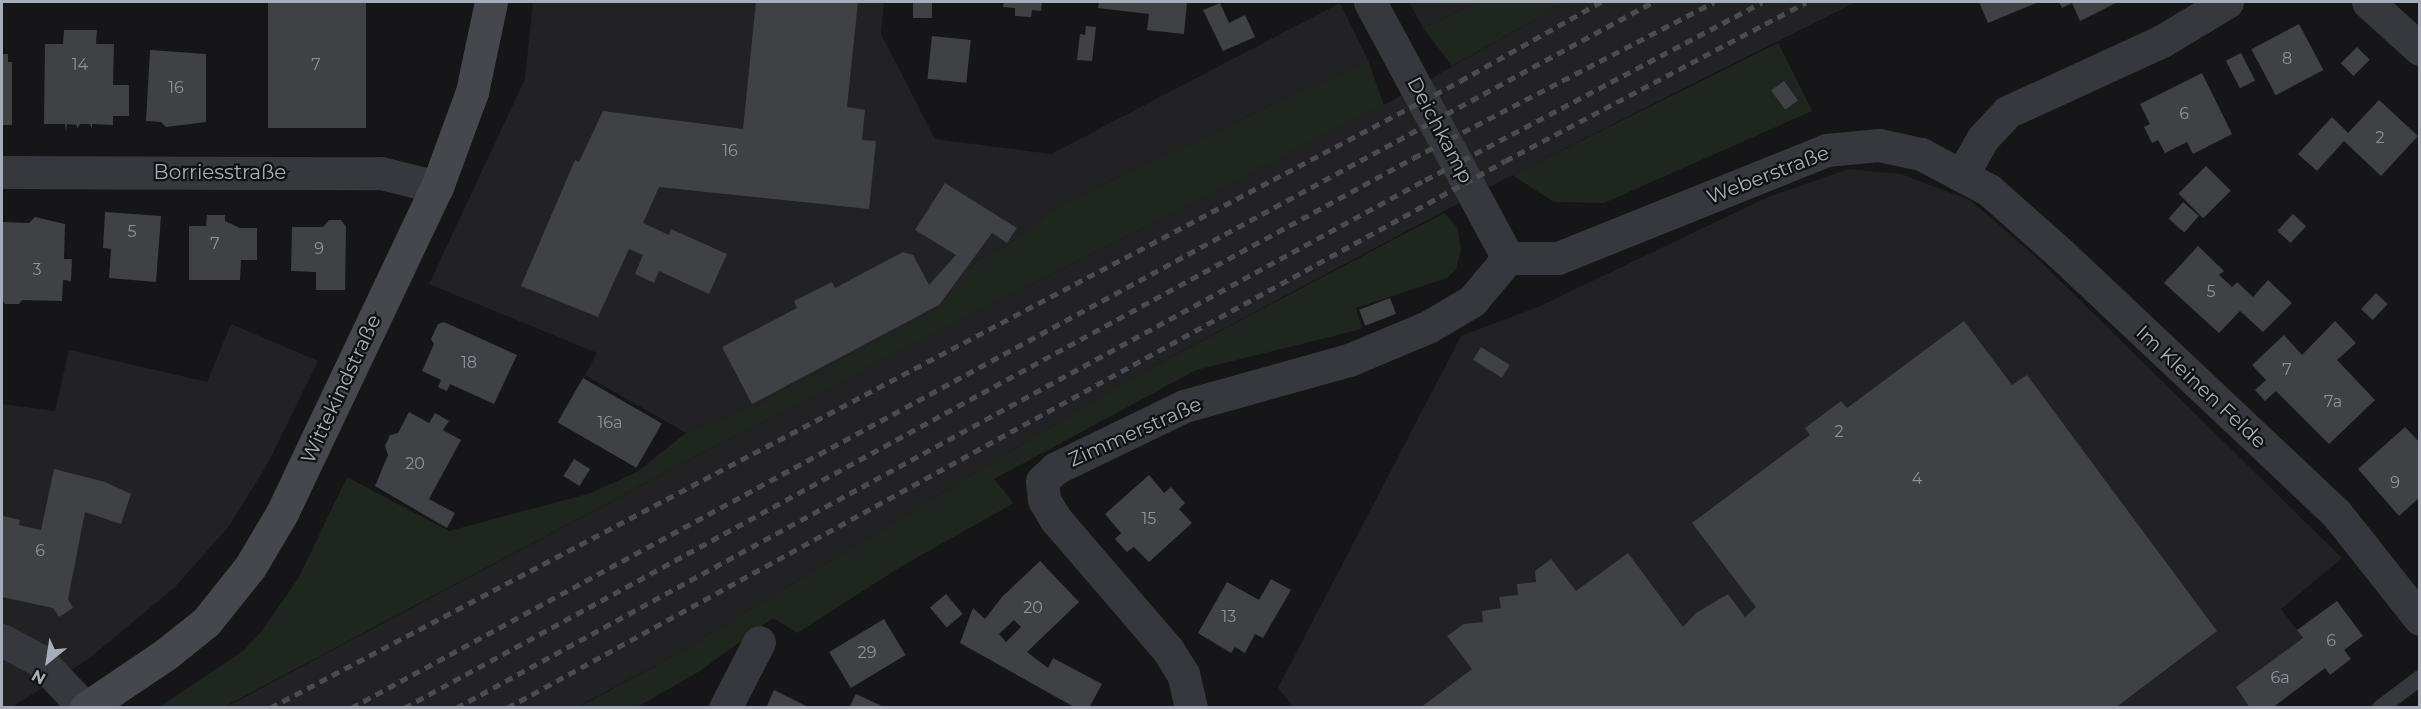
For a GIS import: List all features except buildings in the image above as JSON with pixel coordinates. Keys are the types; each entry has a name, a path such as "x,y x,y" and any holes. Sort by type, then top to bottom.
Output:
{"street":[{"name":"Wittekindstraße","path":"85,708 166,654 206,622 250,567 282,513 437,187 472,92 491,2"},
{"name":"Deichkamp","path":"1370,2 1508,258"},
{"path":"1963,173 1983,138 2007,112 2162,41 2228,2"},
{"path":"2368,2 2420,49"},
{"name":"Weberstraße","path":"1508,258 1558,258 1826,150 1879,146 1921,154 1963,173"},
{"name":"Borriesstraße","path":"2,172 381,173 437,187"},
{"name":"Im Kleinen Felde","path":"1963,173 1989,189 2060,253 2336,513 2420,619"},
{"name":"Zimmerstraße","path":"1191,708 1183,674 1168,650 1056,520 1044,500 1042,481 1056,468 1184,406 1349,360 1428,327 1472,301 1508,258"},
{"path":"2,640 39,660 85,708"},
{"path":"725,708 759,642"}],"lane":[{"path":"2380,708 2420,678"}],"shaded area":[{"path":"533,2 884,2 881,34 935,139 1051,154 1340,3 1368,60 1059,205 1005,247 980,258 940,308 755,405 686,433 585,375 597,353 429,284 525,79"},
{"path":"1409,2 1478,2 1423,28"},
{"path":"1478,2 1566,2 1452,66 1423,28"},
{"path":"1566,2 1856,2 1512,175 1133,377 672,657 577,707 224,708 734,436 1384,105"},
{"path":"1778,43 1812,111 1604,203 1554,202 1512,175"},
{"path":"1368,60 1384,105 734,436 224,707 159,707 243,651 262,631 299,577 347,477 449,531 591,493 637,472 686,433 755,405 939,308 980,258 1005,247 1059,205"},
{"path":"1849,169 1901,174 1970,200 2037,258 2342,558 2281,609 2303,638 2236,687 2250,707 1294,708 1278,688 1461,336 1538,307 1768,197"},
{"path":"1444,213 1457,227 1461,250 1456,269 1447,278 1356,308 1362,329 1196,370 994,479 1014,503 902,566 797,633 773,618 700,671 637,707 577,708 672,657 1133,377"},
{"path":"231,324 318,361 268,463 229,526 175,587 87,660 12,707 2,708 2,404 55,411 69,350 207,382"}],"railway":[{"path":"270,708 1460,81 1601,2"},
{"path":"351,708 1653,2"},
{"path":"404,708 1413,158 1714,2"},
{"path":"456,708 1425,180 1762,2"},
{"path":"507,708 1505,161 1806,2"}]}
